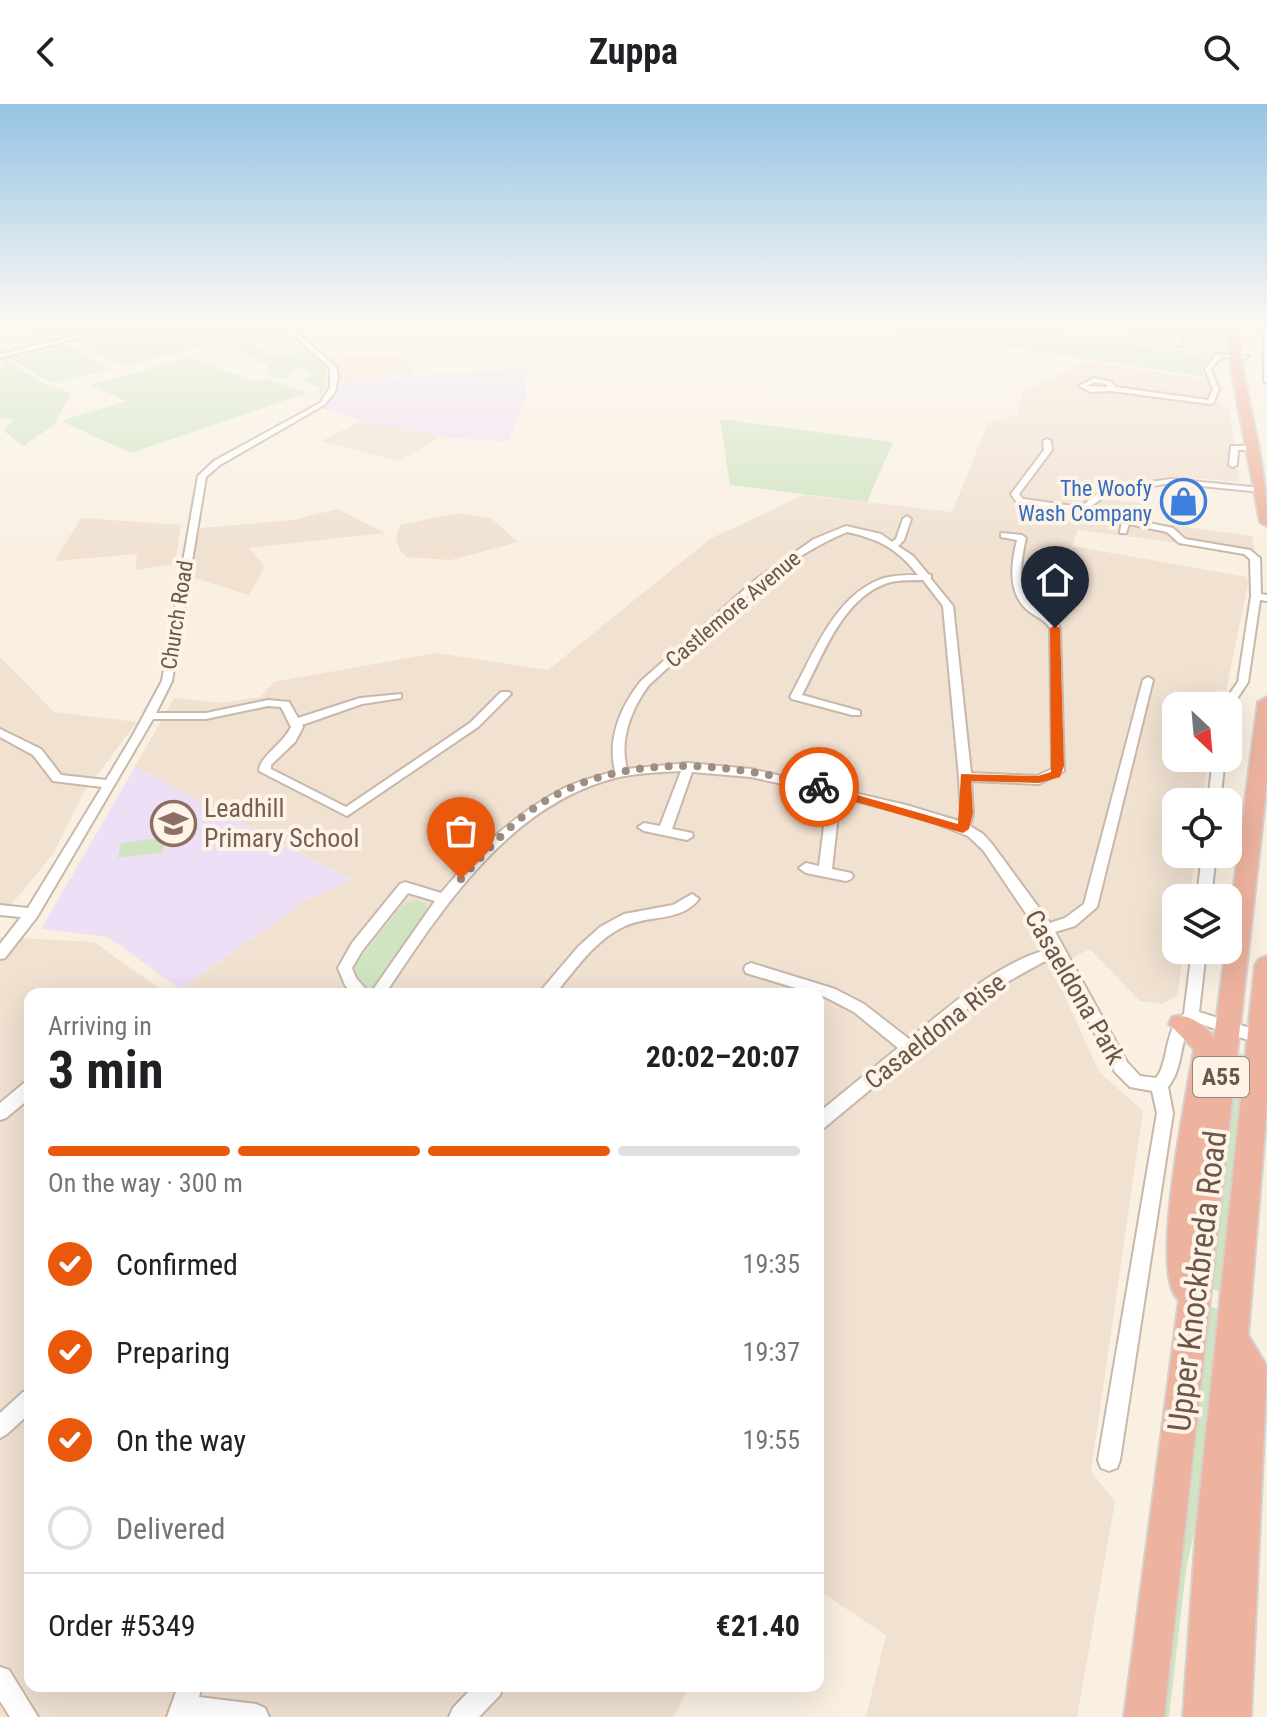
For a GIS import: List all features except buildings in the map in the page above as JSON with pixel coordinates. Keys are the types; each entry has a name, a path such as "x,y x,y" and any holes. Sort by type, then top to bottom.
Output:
{"highway":[{"path":"1246,400 1267,522"},
{"name":"Upper Knockbreda Road","path":"1144,1717 1266,715"},
{"name":"Upper Knockbreda Road","path":"1203,1717 1214,1531 1267,965"},
{"path":"1186,1021 1207,1049 1183,1241 1192,1325"},
{"path":"1231,1717 1253,1372 1233,1340"}],"street":[{"name":"Church Road","path":"0,954 32,913 110,784 150,716 172,666 181,583 202,476 217,463 324,400"},
{"path":"1047,441 1049,447 1015,498 1085,510 1107,491 1171,481 1261,490"},
{"path":"1233,465 1234,448 1252,448"},
{"path":"893,545 900,540 907,519"},
{"path":"1123,531 1126,521 1131,520 1173,529 1182,541 1250,554 1255,558 1261,597 1243,682 1236,692"},
{"name":"Castlemore Avenue","path":"621,771 617,761 633,696 757,583 833,532 846,529 867,531 893,545 928,577 948,606 965,777 967,813 963,829"},
{"path":"965,777 1039,780 1058,771 1055,628 1051,621 1029,606 1021,592 1015,561 1022,538 1004,535"},
{"path":"856,713 796,697 841,618 859,595 887,580 928,577"},
{"path":"1046,930 1070,922 1090,907 1148,680"},
{"path":"150,716 206,716 276,702 285,704 296,723 291,740 265,764 265,771 353,815 474,725 505,694"},
{"path":"296,723 360,701 397,696"},
{"path":"0,732 37,752 57,778 110,784"},
{"path":"665,831 688,767"},
{"name":"Casaeldona Park","path":"381,988 443,899 499,838 528,813 595,778 621,771 688,767 751,771 963,829 983,844 1060,952 1121,1067 1145,1086 1159,1085"},
{"path":"825,872 834,792"},
{"path":"644,827 687,836"},
{"path":"806,868 846,876"},
{"path":"356,988 345,968 357,947 405,887 443,899"},
{"path":"552,988 603,932 629,918 681,911 692,899"},
{"path":"0,910 32,913"},
{"name":"Casaeldona Rise","path":"824,1118 979,991 1039,957 1060,952"},
{"path":"1159,1085 1170,1074 1174,1040 1186,1021 1196,964"},
{"path":"751,969 808,988"},
{"path":"824,993 844,1000 909,1048"},
{"path":"1186,1021 1227,1027 1260,1038"},
{"name":"Upper Knockbreda Road","path":"1109,1460 1165,1113 1159,1085"},
{"path":"0,1113 24,1093"},
{"path":"0,1427 24,1405"},
{"path":"0,1679 25,1717"},
{"path":"462,1717 485,1692"},
{"path":"184,1703 256,1717"}],"shaded area":[{"path":"329,400 525,400 507,442 442,437 351,418 319,407"},
{"path":"1021,400 1216,400 1229,410 1240,482 1190,478 1119,484 1107,498 1150,505 1150,522 1252,536 1255,553 1078,530 1072,546 1247,577 1248,583 1226,691 1162,692 1162,772 1206,772 1204,788 1162,788 1162,868 1193,868 1192,884 1162,884 1162,964 1181,964 1178,995 1163,1004 1140,1001 1090,949 1052,968 1099,1072 1143,1111 1091,1471 1115,1502 1077,1717 866,1717 886,1635 824,1594 824,988 182,988 308,899 351,879 135,767 174,698 221,703 260,697 274,682 436,653 548,670 710,539 804,495 952,512 988,423 1017,415"},
{"path":"364,420 444,435 399,461 321,441"},
{"path":"337,509 385,533 248,548 265,566 249,595 188,576 200,528 293,520"},
{"path":"459,513 491,518 518,542 451,560 407,557 400,551 396,538 400,525"},
{"path":"81,518 181,525 175,564 135,570 137,554 55,561"},
{"path":"0,657 54,712 137,722 84,792 53,854 0,918"},
{"name":"Leadhill Primary School","path":"135,767 352,880 308,899 181,988 108,937 41,929"},
{"path":"0,937 94,942 159,988 24,988 24,1692 686,1692 674,1717 0,1717"}],"green space":[{"path":"0,400 67,400 54,425 23,446 4,431 13,420 0,417"},
{"path":"286,400 131,453 61,421 126,401"},
{"path":"720,419 893,442 867,502 730,485"},
{"path":"166,837 163,852 118,858 121,843"},
{"path":"417,900 425,903 428,910 374,988 359,987 353,967 403,904"},
{"path":"1234,1051 1246,1056 1223,1294 1209,1287"},
{"path":"1205,1304 1222,1311 1202,1493 1186,1570 1169,1717 1161,1717"}],"way so far":[{"path":"461,879 499,838 528,813 595,778 621,771 688,767 751,771 819,787"}],"place":[{"name":"The Woofy Wash Company","path":"1183,501"},
{"name":"Leadhill Primary School","path":"173,823"}],"route":[{"path":"819,787 963,829 967,813 965,777 1039,780 1056,774 1059,766 1055,717 1055,628"}]}
